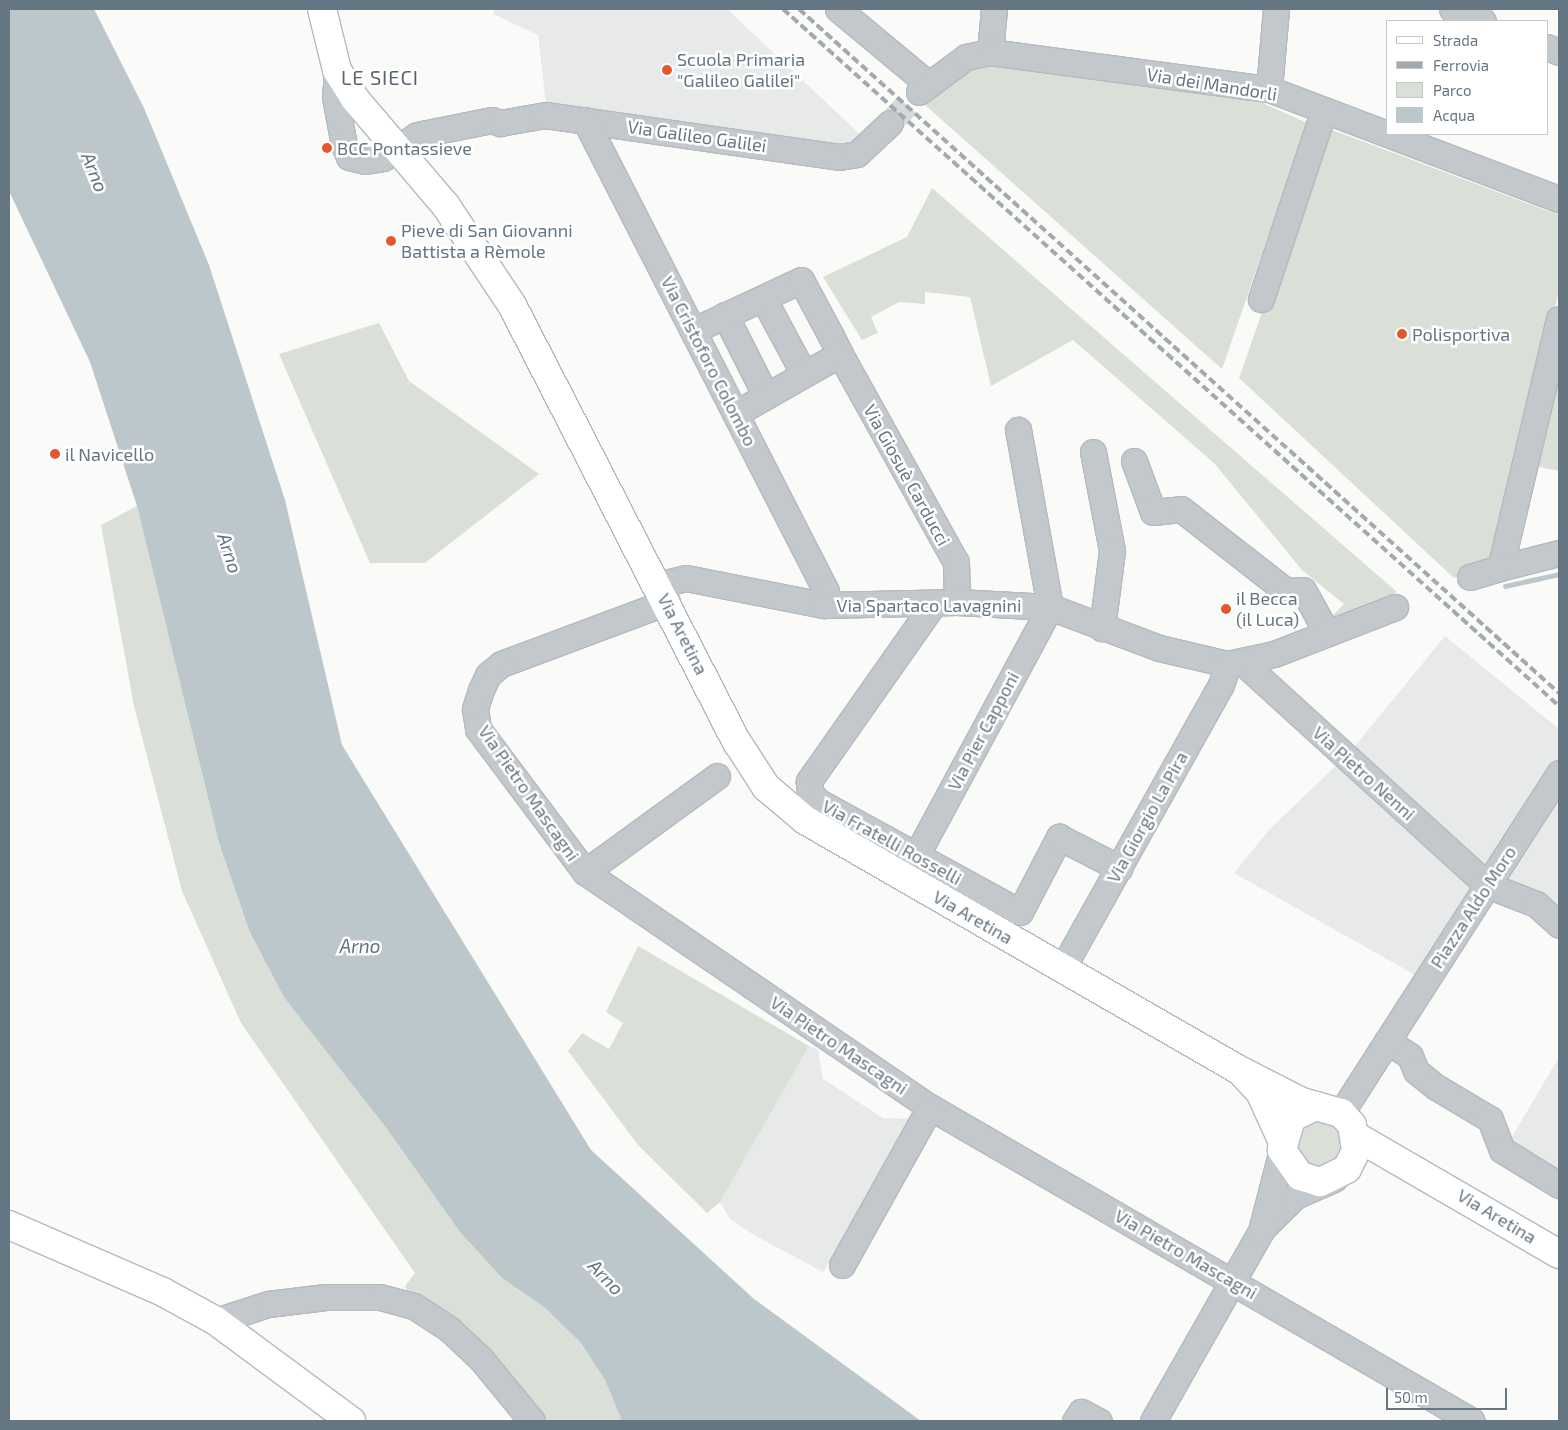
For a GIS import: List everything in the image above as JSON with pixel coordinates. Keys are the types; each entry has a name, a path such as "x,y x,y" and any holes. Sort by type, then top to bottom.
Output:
{"main road":[{"name":"Via Aretina","path":"322,9 336,70 396,150 446,206 502,288 737,742 766,787 806,820 1062,969 1239,1070 1328,1110"},
{"name":"Via Aretina","path":"1239,1070 1260,1092 1282,1145 1300,1176 1320,1182 1341,1174 1400,1170 1434,1178"},
{"path":"1282,1145 1291,1118 1328,1110 1356,1137 1356,1151 1341,1174"},
{"name":"Via Aretina","path":"1356,1137 1434,1178 1559,1254"},
{"path":"9,1224 163,1292 216,1321 351,1421"}],"street":[{"name":"Via dei Mandorli","path":"838,9 923,88 966,57 990,52 1269,89 1386,134"},
{"path":"990,52 994,9"},
{"path":"1269,89 1276,9"},
{"path":"1452,9 1480,20"},
{"name":"Via Galileo Galilei","path":"336,70 335,97 349,157 382,158 417,136 492,120 500,123 545,115 839,157 856,154 890,123"},
{"path":"1261,299 1324,110"},
{"name":"Via Cristoforo Colombo","path":"585,120 826,591 824,605"},
{"name":"Via dei Mandorli","path":"1389,135 1559,200"},
{"name":"Via Giosuè Carducci","path":"763,298 801,280 956,562 945,602"},
{"path":"694,330 763,298 804,374"},
{"path":"725,315 766,396"},
{"path":"1500,568 1559,319"},
{"path":"736,413 840,354"},
{"path":"1018,430 1050,607"},
{"path":"1093,452 1112,550 1102,628"},
{"path":"1134,461 1153,512 1181,510 1286,591 1303,590 1327,634"},
{"path":"1470,577 1559,553"},
{"name":"Via Spartaco Lavagnini","path":"662,594 686,578 824,605 945,602 1050,607 1102,628 1197,660 1235,662 1327,634 1395,607"},
{"name":"Via Pietro Mascagni","path":"662,594 502,664 488,675 480,690 475,709 478,729 585,872 930,1106 1472,1421"},
{"name":"Via Fratelli Rosselli","path":"945,602 809,781 817,801 1020,912 1059,837 1119,868"},
{"name":"Via Pier Capponi","path":"916,856 1050,607"},
{"name":"Via Giorgio La Pira","path":"1062,969 1235,662"},
{"name":"Via Pietro Nenni","path":"1235,662 1487,885"},
{"name":"Piazza Aldo Moro","path":"1328,1110 1387,1041 1559,773"},
{"path":"585,872 717,776"},
{"path":"1487,885 1536,904 1559,925"},
{"path":"1387,1041 1410,1056 1416,1071 1436,1087 1490,1119 1502,1150 1559,1185"},
{"path":"842,1264 930,1106"},
{"path":"1153,1421 1263,1227 1282,1145"},
{"path":"1263,1227 1295,1196 1341,1174"},
{"path":"216,1321 268,1304 326,1297 380,1297 414,1306 449,1329 481,1359 532,1421"},
{"path":"1075,1421 1081,1412 1099,1421"}],"shaded area":[{"name":"Scuola Primaria \"Galileo Galilei\"","path":"495,9 727,9 865,139 810,148 546,104 538,35 493,14"},
{"path":"1445,636 1559,729 1559,912 1480,870 1417,976 1234,873 1269,830 1351,751"},
{"path":"809,1046 818,1050 823,1079 883,1118 915,1119 823,1272 754,1235 730,1219 720,1202"},
{"path":"1559,1057 1559,1172 1509,1142"}],"green space":[{"path":"990,62 1256,100 1307,123 1222,369 924,104 974,66"},
{"name":"Polisportiva","path":"1327,128 1559,215 1559,290 1496,564 1454,578 1239,378"},
{"path":"932,188 1397,592 1389,601 1337,622 1333,615 1344,604 1302,570 1214,463 1073,340 991,386 970,297 925,292 925,304 899,302 871,317 878,333 862,340 823,277 907,237"},
{"path":"379,323 409,381 539,474 425,563 370,563 279,354"},
{"path":"1559,359 1559,471 1534,466"},
{"path":"137,506 219,843 249,930 460,1232 502,1278 544,1307 581,1343 605,1380 622,1421 532,1421 414,1306 405,1286 415,1273 241,1023 182,891 134,706 101,525"},
{"path":"638,946 809,1046 720,1202 707,1213 638,1145 568,1051 582,1033 609,1049 623,1023 606,1012"},
{"path":"1319,1120 1328,1122 1336,1127 1341,1135 1343,1144 1341,1153 1336,1161 1328,1166 1319,1168 1310,1166 1302,1161 1297,1153 1295,1144 1297,1135 1302,1127 1310,1122"}],"water":[{"name":"Arno","path":"9,9 94,9 144,108 209,265 285,500 342,745 591,1150 754,1299 921,1421 622,1421 605,1380 581,1343 544,1307 502,1278 460,1232 388,1130 284,997 249,930 219,843 137,506 90,362 9,191"}],"waterway":[{"path":"1505,586 1559,574"}],"tunnel":[{"path":"890,123 919,92"}],"railway":[{"path":"783,9 1559,706"},
{"path":"799,9 1559,693"}],"place":[{"name":"Scuola Primaria \"Galileo Galilei\"","path":"667,70"},
{"name":"BCC Pontassieve","path":"327,148"},
{"name":"Pieve di San Giovanni Battista a Rèmole","path":"391,241"},
{"name":"Polisportiva","path":"1402,334"},
{"name":"il Navicello","path":"55,454"},
{"name":"il Becca (il Luca)","path":"1226,609"}],"district":[{"name":"LE SIECI","path":"380,77"}]}
